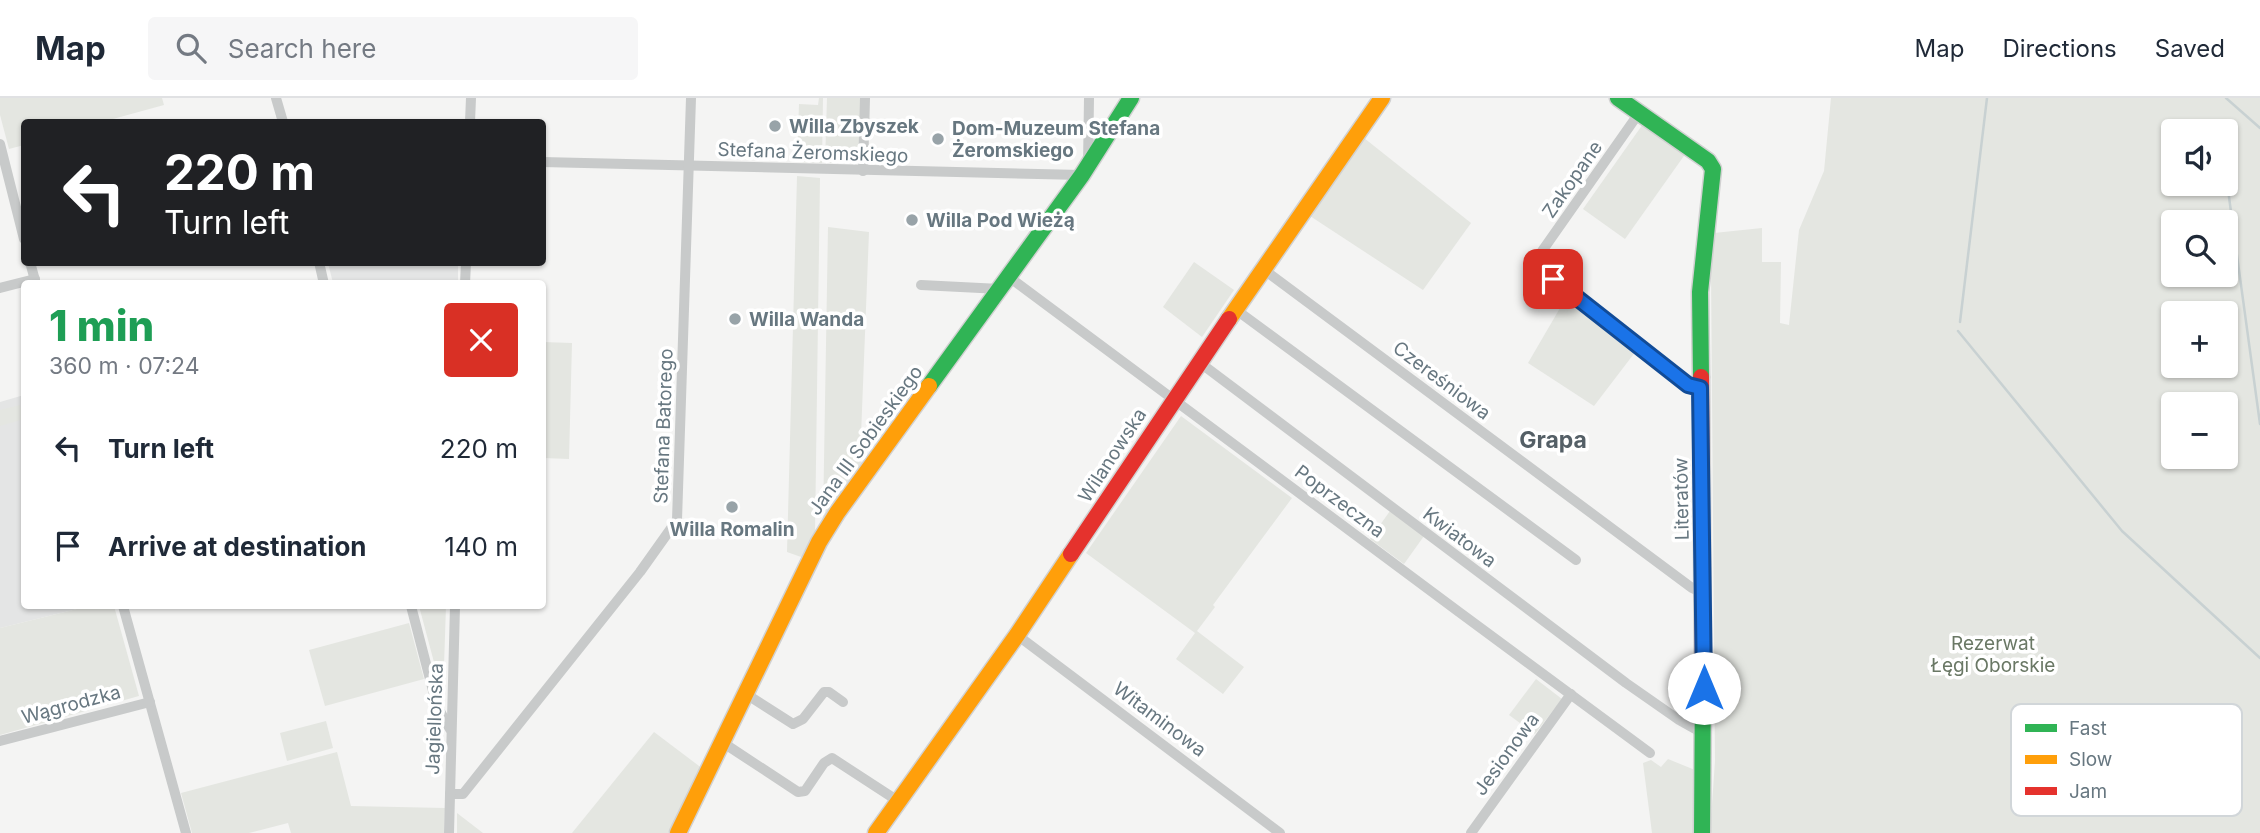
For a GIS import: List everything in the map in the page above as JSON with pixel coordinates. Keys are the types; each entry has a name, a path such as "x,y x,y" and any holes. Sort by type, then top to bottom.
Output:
{"street":[{"path":"276,98 282,119"},
{"path":"470,119 471,98"},
{"name":"Stefana Batorego","path":"450,794 463,794 640,572 677,520 691,98"},
{"path":"863,171 865,98"},
{"path":"1085,171 1089,98"},
{"name":"Jana III Sobieskiego","path":"678,833 819,542 837,513 1085,171 1132,98"},
{"name":"Wilanowska","path":"876,833 1017,635 1174,398 1382,98"},
{"path":"1618,98 1639,113"},
{"name":"Literatów","path":"1639,113 1711,165 1712,172 1700,292 1704,734 1702,833"},
{"name":"Zakopane","path":"1639,113 1534,264 1688,385 1700,388"},
{"path":"0,144 21,227"},
{"name":"Stefana Żeromskiego","path":"546,162 863,171 1085,171"},
{"name":"Czereśniowa","path":"1263,269 1670,572 1703,593"},
{"path":"921,285 1005,283"},
{"name":"Poprzeczna","path":"1005,283 1174,398 1650,753"},
{"path":"0,288 21,284"},
{"path":"1235,309 1576,560"},
{"name":"Kwiatowa","path":"1199,362 1626,683 1704,734"},
{"path":"123,609 186,833"},
{"path":"412,609 437,706 451,732"},
{"name":"Jagiellońska","path":"449,833 455,609"},
{"name":"Witaminowa","path":"1017,635 1280,833"},
{"path":"746,694 793,724 803,719 824,692 829,692 843,702"},
{"name":"Jesionowa","path":"1471,833 1571,694"},
{"name":"Wągrodzka","path":"0,741 150,702"},
{"path":"722,742 798,792 805,791 824,763 832,758 898,801"}],"shaded area":[{"path":"329,266 458,266 458,280 332,280"},
{"path":"21,396 21,609 77,609 0,628 0,402"}],"green space":[{"path":"0,98 162,98 164,105 113,119 21,119 21,146 9,149 0,115"},
{"path":"819,98 823,98 822,163 797,162 799,104 818,105"},
{"path":"827,98 861,98 859,155 854,163 825,163"},
{"name":"Rezerwat Łęgi Oborskie","path":"1831,98 2260,98 2260,833 1710,833 1715,761 1711,272 1714,233 1762,228 1762,262 1781,262 1780,323 1789,325 1799,230 1824,171"},
{"path":"1643,124 1686,153 1625,239 1583,209"},
{"path":"1364,138 1471,223 1423,290 1310,216"},
{"path":"797,176 820,178 815,534 804,558 787,552"},
{"path":"828,227 869,232 860,461 864,464 823,520"},
{"path":"1194,262 1234,290 1202,337 1163,307"},
{"path":"1567,296 1636,351 1594,406 1528,363"},
{"path":"546,342 572,343 569,459 546,458"},
{"path":"20,405 21,420 0,426 0,410"},
{"path":"1181,416 1292,498 1197,631 1244,667 1223,694 1176,659 1195,633 1086,553"},
{"path":"1390,511 1424,536 1404,564 1370,539"},
{"path":"77,609 115,609 139,696 0,735 0,628"},
{"path":"420,609 446,609 443,696"},
{"path":"409,623 424,679 325,706 309,650"},
{"path":"1536,679 1562,699 1535,734 1509,715"},
{"path":"326,721 333,748 287,761 280,733"},
{"path":"654,732 703,769 668,833 572,833"},
{"path":"337,752 351,806 445,808 444,833 291,833 288,823 249,833 192,833 181,793"},
{"path":"1668,759 1695,770 1693,833 1652,833 1643,763 1651,760 1661,767"},
{"path":"457,813 483,833 457,833"}],"waterway":[{"path":"1960,322 1987,98"},
{"path":"2226,98 2260,128"},
{"path":"2229,196 2260,424"},
{"path":"1958,331 2122,531 2260,658"}],"traffic: fast":[{"path":"929,386 1082,175 1131,98"},
{"path":"1618,98 1708,161 1713,169 1700,292 1701,377"},
{"path":"1702,833 1703,672"}],"traffic: slow":[{"path":"1229,319 1382,98"},
{"path":"678,833 819,542 929,386"},
{"path":"876,833 1017,635 1071,554"}],"traffic: jam":[{"path":"1071,554 1229,319"},
{"path":"1701,377 1703,672"}],"place":[{"name":"Willa Zbyszek","path":"775,126"},
{"name":"Dom-Muzeum Stefana Żeromskiego","path":"938,139"},
{"name":"Willa Pod Wieżą","path":"912,220"},
{"name":"Willa Wanda","path":"735,319"},
{"name":"Willa Romalin","path":"732,507"}],"district":[{"name":"Grapa","path":"1553,440"}],"route":[{"path":"1553,279 1688,385 1700,388 1704,688"}]}
